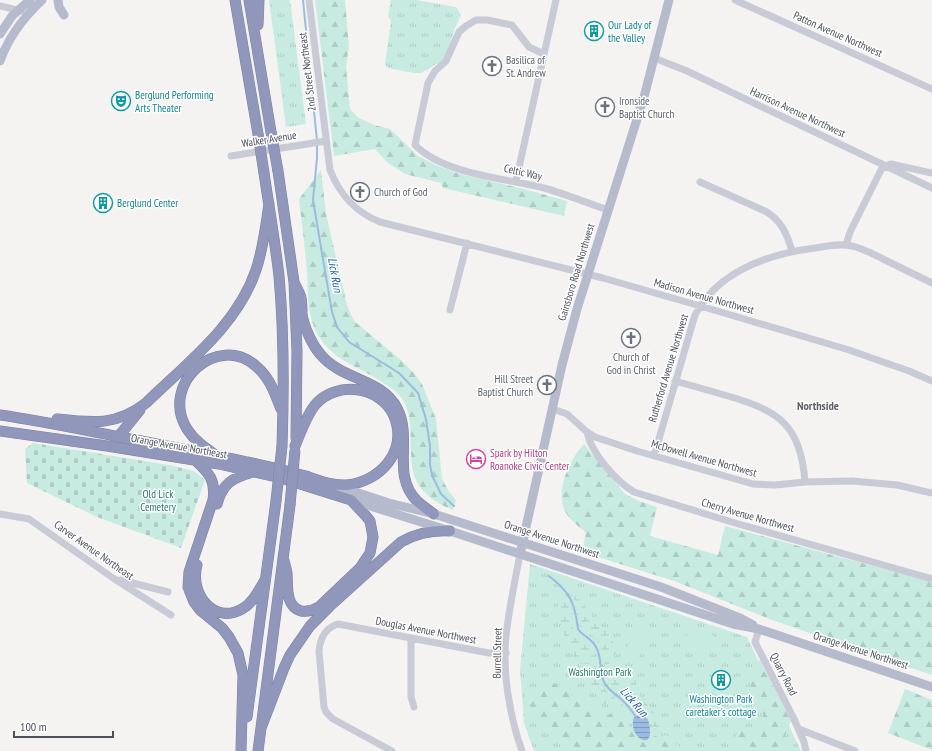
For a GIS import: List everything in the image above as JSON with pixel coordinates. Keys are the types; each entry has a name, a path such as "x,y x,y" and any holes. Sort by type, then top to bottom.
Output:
{"highway":[{"path":"235,0 258,134 277,262 283,365 282,446 267,577 242,751"},
{"path":"249,0 278,171 294,282 297,358 295,448 290,505 258,751"},
{"path":"257,45 259,0"},
{"path":"118,437 146,403 215,336 237,309 245,296 256,269 263,242 269,204"},
{"path":"294,282 301,297 303,315 311,339 321,355 337,369 383,391 397,407 404,426 402,468 405,479 412,494 434,514"},
{"path":"216,455 202,445 191,434 181,414 180,398 182,389 189,376 200,364 223,356 237,357 252,362 267,378 283,413"},
{"path":"295,448 308,417 315,405 321,399 334,392 350,389 365,391 380,399 393,414 396,422 397,436 395,450 386,466 374,475 346,485 332,485"},
{"path":"16,417 34,416 80,422 99,422 123,417 146,403"},
{"name":"Orange Avenue Northeast","path":"0,415 216,455 273,468 332,485"},
{"path":"0,421 14,423 29,420"},
{"name":"Orange Avenue Northeast","path":"0,431 195,460 255,472 306,485 351,500"},
{"path":"195,460 212,480 214,493 189,572 188,587 194,602 200,610 222,628 229,636 238,652 243,675 242,751"},
{"path":"255,472 227,483 220,494 196,568 196,585 200,597 206,604 216,611 230,613 248,605 253,600 267,577"},
{"path":"283,558 287,571 288,594 291,603 300,610 305,611 310,611 319,607 360,568 370,553 373,537 370,521 351,500"},
{"path":"261,728 290,655 320,616 401,542 416,534 450,531"}],"main road":[{"path":"0,34 7,22 30,0"},
{"path":"0,62 8,43 29,13 42,0"},
{"path":"58,0 59,7 64,15"},
{"name":"Gainsboro Road Northwest","path":"520,554 562,365 587,274 644,97 669,0"},
{"name":"Orange Avenue Northwest","path":"332,485 389,503 434,514 523,542 684,596 740,618 760,629"},
{"name":"Orange Avenue Northwest","path":"351,500 733,624 760,629 932,687"}],"street":[{"name":"2nd Street Northeast","path":"309,0 321,94 317,142 328,159 334,181 345,198 361,212 380,222 467,243"},
{"path":"516,181 556,0"},
{"name":"Patton Avenue Northwest","path":"735,0 932,89"},
{"path":"0,6 29,13"},
{"name":"Celtic Way","path":"544,54 529,47 512,25 481,19 476,20 466,26 459,32 446,61 435,72 428,83 415,145 421,151 450,166 468,172 516,181 545,189 608,210"},
{"name":"Harrison Avenue Northwest","path":"654,58 687,71 932,188"},
{"name":"Walker Avenue","path":"231,156 317,142"},
{"path":"846,245 850,232 880,170 891,164 932,172"},
{"path":"700,182 767,212 774,217 785,230 792,251"},
{"path":"450,310 467,243"},
{"name":"Madison Avenue Northwest","path":"467,243 587,274 849,350 932,381"},
{"name":"Rutherford Avenue Northwest","path":"654,456 691,326 700,306 708,295 717,287 741,271 761,261 792,251 846,245 863,249 932,283"},
{"path":"675,381 759,406 778,417 786,425 798,443 804,465 805,482"},
{"name":"McDowell Avenue Northwest","path":"553,409 566,414 595,437 654,456 753,484 775,485 828,481 869,482 897,485 932,493"},
{"name":"Cherry Avenue Northwest","path":"587,432 591,444 598,456 621,482 634,492 735,523 932,579"},
{"name":"Carver Avenue Northeast","path":"0,514 29,519 113,578 171,615"},
{"name":"Burrell Street","path":"520,554 513,587 506,637 506,679 513,721 522,751"},
{"path":"113,578 168,592"},
{"name":"Douglas Avenue Northwest","path":"392,751 330,717 324,707 319,658 320,644 323,635 328,630 334,625 343,625 489,653 506,652"},
{"name":"Quarry Road","path":"760,629 755,642 799,729 806,751"},
{"path":"411,638 411,697 414,707"},
{"path":"799,729 855,751"}],"green space":[{"path":"269,0 290,0 306,124 286,127"},
{"path":"315,0 345,0 349,46 346,67 350,109 359,118 374,125 390,129 418,156 438,166 460,174 567,201 564,216 443,188 441,183 405,174 388,163 375,149 334,156"},
{"path":"391,0 416,0 456,7 461,15 455,28 447,54 441,61 421,73 388,68 385,64 391,21 388,16"},
{"path":"321,170 326,214 347,305 354,321 401,360 414,373 422,384 436,419 442,479 456,500 453,510 435,501 417,482 412,465 410,420 403,400 388,386 346,362 328,349 321,340 312,322 308,301 306,263 299,199"},
{"name":"Old Lick Cemetery","path":"33,443 169,465 194,471 205,480 181,548 97,517 27,483 25,449"},
{"path":"584,444 625,494 639,501 657,507 650,536 718,555 725,526 932,582 932,675 772,620 674,581 582,552 586,533 566,513 563,505 562,487 573,459"},
{"name":"Washington Park","path":"530,564 747,637 801,751 534,751 524,723 520,670"},
{"path":"566,585 576,594 598,625 608,632 618,654 603,655 600,645 581,626 576,604 571,594 566,589"},
{"path":"560,592 570,604 575,633 589,641 593,647 594,657 576,660 572,653 559,617 558,599"},
{"path":"692,625 702,630 691,651 681,646"},
{"path":"638,630 651,638 636,661 623,653"},
{"path":"704,631 714,636 703,657 693,652"},
{"path":"619,660 629,674 635,676 639,694 659,719 663,729 662,734 654,734 652,732 650,719 646,716 638,714 629,700 614,689 608,682 605,671 605,662"},
{"path":"760,660 791,721 779,751 739,751 739,743 735,736 740,729 754,728 763,718 762,709 752,691 751,686 756,665"},
{"path":"595,662 601,683 606,691 623,705 632,717 625,714 619,706 606,704 600,700 594,691 587,672 579,664"},
{"path":"550,682 563,687 581,702 605,714 608,715 613,709 617,709 627,717 630,729 637,740 648,744 652,742 654,736 660,737 666,735 685,751 572,751 555,737 549,725 540,719 531,706 529,700 532,692 540,686"},
{"path":"905,689 932,700 932,750 888,733"}],"water":[{"path":"635,716 643,716 648,721 650,734 647,740 640,738 633,728 633,719"}],"waterway":[{"name":"Lick Run","path":"303,0 317,141"},
{"name":"Lick Run","path":"317,145 313,200 332,312 337,327 349,342 399,373 418,393 426,419 432,475 441,494 454,506"},
{"name":"Lick Run","path":"549,576 567,593 573,605 578,629 595,645 600,657 602,678 606,685 629,707 636,717"}],"place":[{"name":"Our Lady of the Valley","path":"594,31"},
{"name":"Basilica of St. Andrew","path":"492,66"},
{"name":"Berglund Performing Arts Theater","path":"121,101"},
{"name":"Ironside Baptist Church","path":"605,107"},
{"name":"Church of God","path":"360,192"},
{"name":"Berglund Center","path":"103,203"},
{"name":"Church of God in Christ","path":"631,338"},
{"name":"Hill Street Baptist Church","path":"547,385"},
{"name":"Spark by Hilton Roanoke Civic Center","path":"476,459"},
{"name":"Washington Park caretaker's cottage","path":"721,680"}],"district":[{"name":"Northside","path":"818,406"}]}
